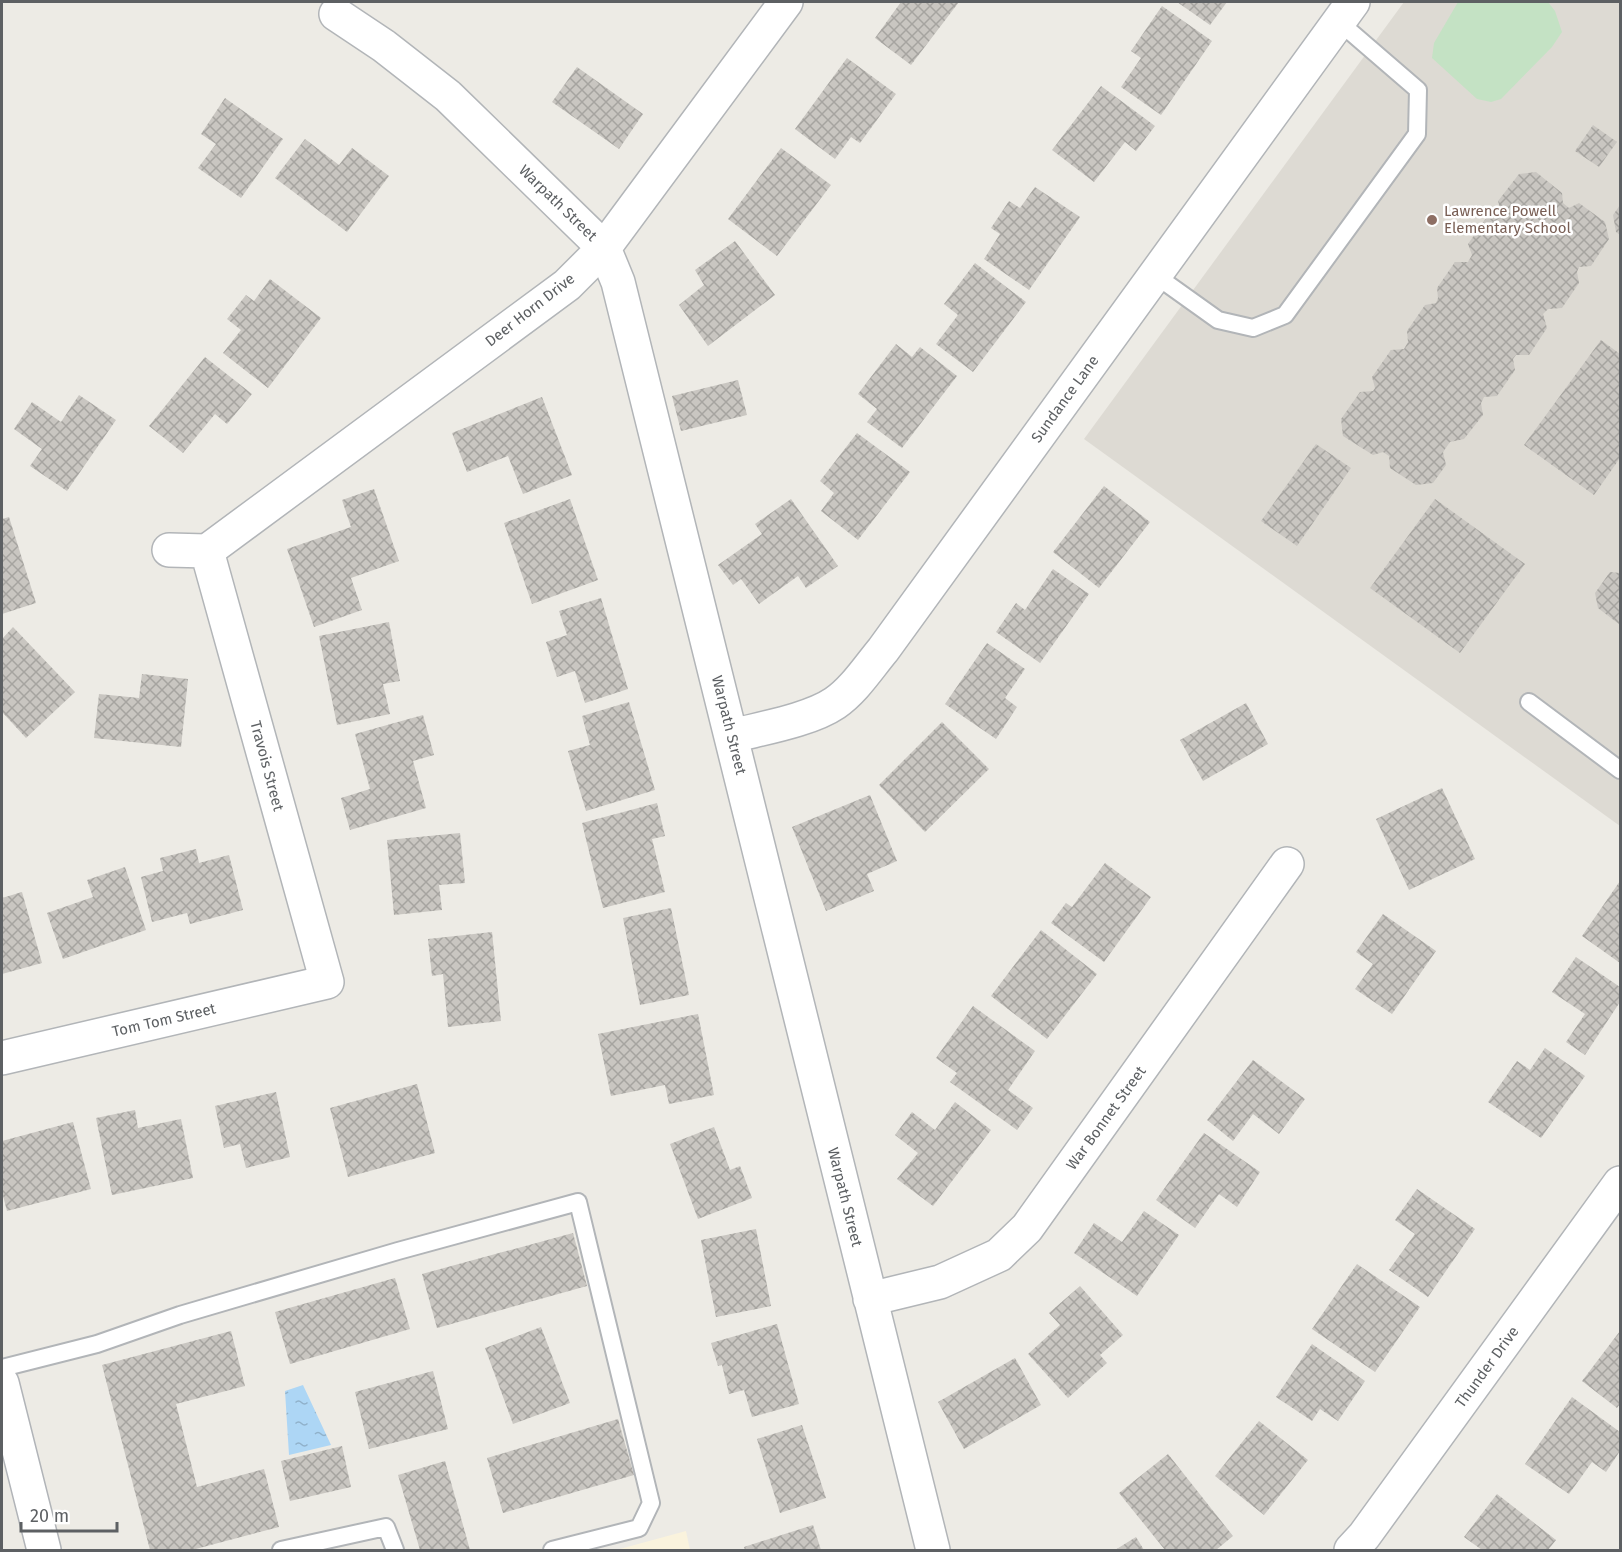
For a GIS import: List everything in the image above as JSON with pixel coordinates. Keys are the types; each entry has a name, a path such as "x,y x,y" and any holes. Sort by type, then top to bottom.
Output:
{"street":[{"name":"Deer Horn Drive","path":"207,551 567,285 604,248 786,2"},
{"name":"Sundance Lane","path":"732,736 814,714 836,702 859,679 883,650 1346,11"},
{"name":"Warpath Street","path":"336,14 384,46 448,96 604,248 618,282 933,1551"},
{"path":"169,550 207,551"},
{"name":"Travois Street","path":"207,551 327,982"},
{"name":"War Bonnet Street","path":"870,1299 940,1282 999,1255 1027,1228 1287,864"},
{"name":"Tom Tom Street","path":"2,1058 327,982"},
{"name":"Thunder Drive","path":"1351,1551 1620,1183"},
{"path":"2,1383 44,1551"}],"lane":[{"path":"1155,275 1218,320 1253,328 1285,315 1410,144 1417,134 1418,90 1346,11"},
{"path":"1529,702 1620,770"},
{"path":"2,1368 97,1344 180,1316 398,1251 578,1202 651,1503 639,1528 552,1551"},
{"path":"281,1551 386,1527 395,1551"}],"shaded area":[{"name":"Lawrence Powell Elementary School","path":"1404,2 1620,2 1620,826 1084,439"},
{"path":"686,1531 690,1550 616,1550"}],"green space":[{"path":"1458,2 1548,2 1555,11 1562,32 1552,47 1501,99 1491,102 1477,99 1432,58 1434,43"}],"water":[{"path":"303,1385 331,1445 289,1455 285,1391"}],"building":[{"path":"901,2 959,2 911,65 875,38"},
{"path":"1177,2 1227,2 1210,25"},
{"path":"1162,6 1212,41 1161,115 1121,87 1141,58 1131,51"},
{"path":"847,58 896,94 860,143 851,137 835,159 795,129"},
{"path":"577,67 643,114 619,149 552,102"},
{"path":"1101,86 1155,126 1136,151 1125,142 1094,182 1052,150"},
{"path":"225,98 283,139 241,198 198,168 216,144 201,134"},
{"path":"1593,125 1617,142 1599,167 1575,151"},
{"path":"305,139 339,165 352,148 389,176 347,232 275,178"},
{"path":"781,148 831,185 777,256 728,219"},
{"path":"1536,172 1562,193 1563,203 1569,208 1579,203 1605,222 1609,239 1591,266 1579,267 1577,272 1579,283 1562,308 1548,309 1543,314 1547,328 1529,355 1516,355 1513,359 1515,370 1497,396 1484,397 1481,403 1483,415 1464,439 1450,442 1443,452 1446,465 1433,483 1416,485 1390,468 1389,456 1383,452 1373,455 1343,436 1341,419 1360,392 1373,391 1375,388 1372,377 1391,350 1404,349 1408,342 1407,331 1425,305 1436,303 1437,288 1455,262 1468,262 1472,255 1468,244 1489,214 1501,212 1498,201 1519,174"},
{"path":"1035,187 1080,217 1029,290 984,259 1000,234 991,228 1009,201 1020,208"},
{"path":"1620,205 1620,235 1616,232 1613,215"},
{"path":"735,241 775,295 708,346 679,305 704,285 695,270"},
{"path":"975,263 1026,302 973,372 936,344 958,315 944,304"},
{"path":"270,279 321,318 268,388 223,353 241,330 227,319 246,295 254,301"},
{"path":"1601,340 1620,354 1620,458 1594,495 1524,445"},
{"path":"896,344 912,357 920,347 957,376 902,448 867,422 877,409 858,394"},
{"path":"205,357 252,394 227,424 215,414 183,453 149,426"},
{"path":"738,380 747,415 681,431 672,396"},
{"path":"79,395 116,420 67,491 30,466 42,449 14,429 32,402 61,422"},
{"path":"542,397 572,475 523,494 508,456 467,472 452,433"},
{"path":"857,433 910,472 858,540 821,511 834,493 820,481"},
{"path":"1316,444 1351,468 1297,546 1261,521"},
{"path":"1104,486 1150,522 1099,588 1053,552"},
{"path":"374,489 399,561 351,578 362,610 314,627 287,549 351,527 342,500"},
{"path":"570,499 598,580 532,604 504,523"},
{"path":"791,499 838,566 806,588 798,576 759,604 741,579 733,585 718,565 762,534 755,524"},
{"path":"1435,499 1525,564 1460,653 1370,588"},
{"path":"9,517 36,603 2,614 2,519"},
{"path":"1053,569 1089,594 1040,663 996,632 1016,603 1025,610"},
{"path":"1610,572 1620,573 1620,625 1598,608 1595,593"},
{"path":"601,598 628,689 585,703 575,671 557,677 546,642 567,635 559,611"},
{"path":"389,622 400,681 383,684 390,714 337,725 319,636"},
{"path":"13,627 75,692 26,738 2,712 2,639"},
{"path":"987,643 1025,669 1005,698 1017,707 996,739 945,704"},
{"path":"142,674 188,679 181,747 94,738 99,694 139,698"},
{"path":"629,702 655,790 586,811 568,751 590,745 582,716"},
{"path":"1246,703 1268,744 1203,781 1180,740"},
{"path":"423,715 434,755 413,761 426,808 350,830 341,798 370,789 355,734"},
{"path":"942,722 989,769 925,832 879,785"},
{"path":"1442,788 1475,859 1409,890 1376,819"},
{"path":"870,795 897,861 867,874 874,891 826,911 792,827"},
{"path":"657,803 665,836 652,839 665,892 603,908 582,823"},
{"path":"460,833 465,883 439,885 442,910 394,915 387,840"},
{"path":"196,849 199,863 229,855 243,910 190,924 187,913 152,922 141,877 163,871 160,858"},
{"path":"1105,863 1151,897 1104,962 1051,923 1066,903 1072,907"},
{"path":"125,867 146,930 63,959 47,913 93,897 87,880"},
{"path":"1620,881 1620,963 1582,936"},
{"path":"22,892 42,963 2,974 2,898"},
{"path":"671,908 689,995 640,1005 623,918"},
{"path":"1383,914 1436,951 1392,1014 1355,989 1373,964 1356,952"},
{"path":"1041,930 1097,974 1047,1039 991,996"},
{"path":"492,932 501,1021 448,1027 443,974 432,976 428,939"},
{"path":"1576,957 1620,987 1620,1002 1585,1055 1566,1042 1585,1014 1552,992"},
{"path":"973,1006 1035,1051 1008,1090 1033,1108 1017,1130 950,1082 957,1073 936,1058"},
{"path":"698,1014 714,1095 669,1104 665,1085 611,1096 598,1034"},
{"path":"1545,1048 1585,1076 1541,1138 1488,1102 1517,1061 1530,1070"},
{"path":"1253,1060 1305,1099 1279,1134 1253,1114 1233,1141 1207,1120"},
{"path":"417,1084 435,1153 348,1177 330,1108"},
{"path":"276,1092 290,1157 246,1168 240,1144 224,1148 215,1106"},
{"path":"955,1102 991,1130 933,1206 897,1179 918,1153 895,1135 912,1112 935,1130"},
{"path":"135,1110 138,1128 181,1119 193,1178 112,1195 96,1118"},
{"path":"73,1122 91,1189 7,1211 2,1192 2,1141"},
{"path":"714,1127 730,1170 740,1166 752,1198 698,1219 670,1144"},
{"path":"1204,1133 1260,1172 1237,1207 1219,1194 1195,1228 1156,1200"},
{"path":"1417,1189 1475,1229 1428,1297 1389,1270 1415,1234 1395,1220"},
{"path":"1144,1211 1179,1235 1137,1296 1074,1253 1094,1223 1122,1242"},
{"path":"756,1229 771,1306 716,1317 701,1240"},
{"path":"573,1233 587,1286 437,1328 422,1274"},
{"path":"1357,1264 1420,1307 1375,1372 1312,1329"},
{"path":"395,1278 410,1329 290,1364 275,1312"},
{"path":"1080,1286 1123,1335 1100,1355 1107,1363 1068,1398 1028,1354 1060,1325 1049,1313"},
{"path":"777,1324 799,1404 752,1417 744,1390 729,1394 722,1365 718,1366 711,1343"},
{"path":"541,1327 570,1403 513,1424 485,1348"},
{"path":"231,1331 245,1386 176,1404 197,1487 264,1469 279,1527 192,1550 150,1550 102,1365"},
{"path":"1620,1331 1620,1404 1617,1408 1582,1381"},
{"path":"1312,1344 1365,1381 1338,1421 1320,1409 1312,1421 1276,1397"},
{"path":"1015,1358 1041,1405 964,1449 938,1402"},
{"path":"433,1371 448,1429 369,1449 355,1392"},
{"path":"1572,1397 1620,1432 1620,1451 1606,1472 1592,1462 1569,1494 1525,1464"},
{"path":"618,1419 634,1475 503,1513 487,1458"},
{"path":"1259,1421 1308,1460 1264,1515 1215,1476"},
{"path":"802,1425 826,1498 780,1513 757,1439"},
{"path":"342,1446 351,1487 290,1501 281,1461"},
{"path":"1168,1454 1233,1536 1216,1550 1165,1550 1119,1493"},
{"path":"445,1461 470,1550 420,1550 398,1475"},
{"path":"1497,1494 1556,1540 1548,1550 1482,1550 1464,1537"},
{"path":"813,1525 821,1550 745,1550 744,1547"},
{"path":"1136,1537 1144,1550 1115,1550"}],"place":[{"name":"Lawrence Powell Elementary School","path":"1432,220"}]}
